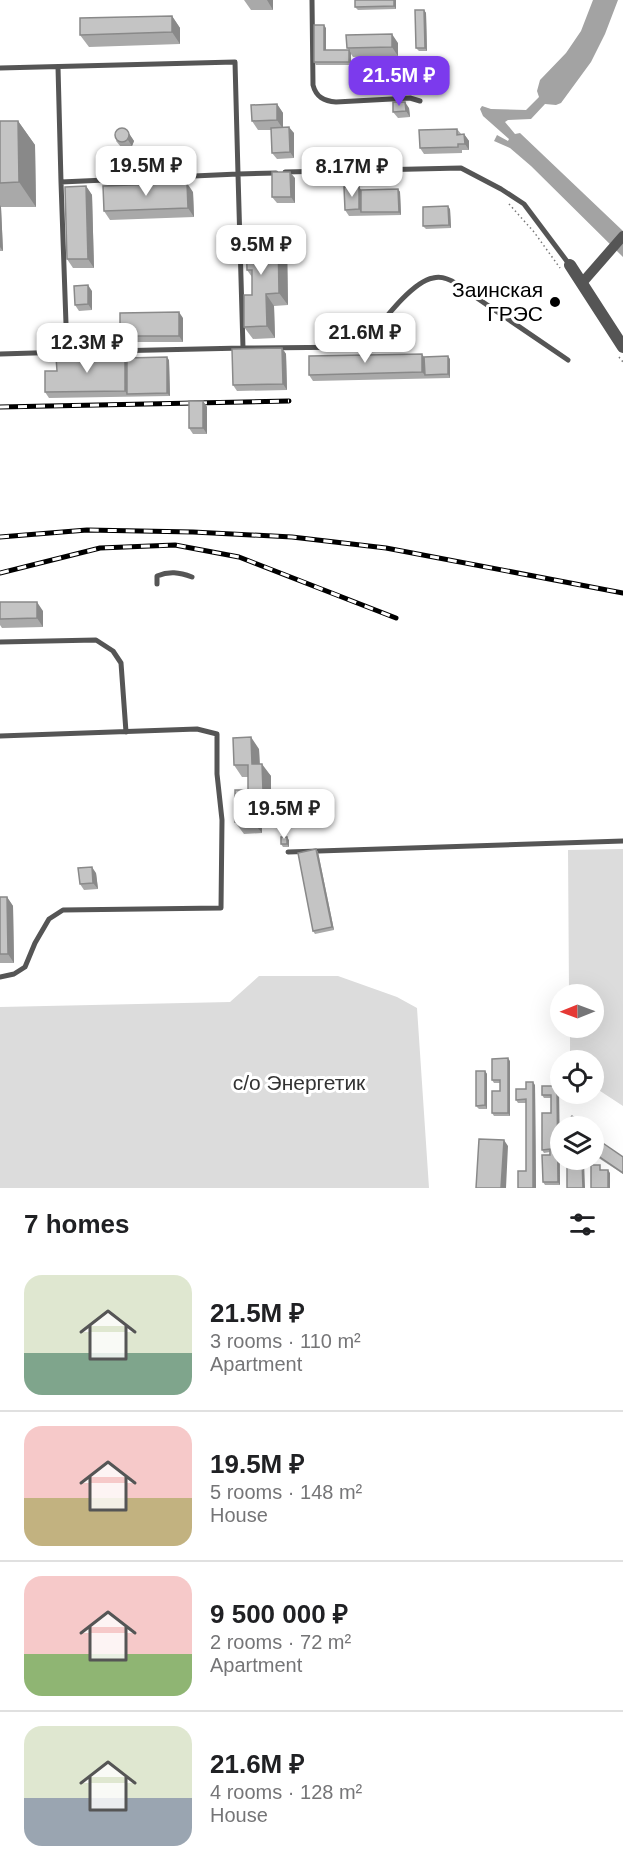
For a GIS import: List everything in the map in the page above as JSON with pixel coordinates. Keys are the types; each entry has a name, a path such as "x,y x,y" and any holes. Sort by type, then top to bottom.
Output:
{"street":[{"path":"582,283 606,252 623,236"},
{"path":"570,265 623,347"}],"lane":[{"path":"312,0 313,85 319,96 329,102 411,98 420,101"},
{"path":"0,69 235,62 243,348"},
{"path":"58,67 67,352"},
{"path":"61,182 320,170 461,168 493,184 524,204 570,265"},
{"path":"0,354 362,347 413,288 434,278 443,278 452,280 568,360"},
{"path":"157,584 157,576 165,573 173,572 192,577"},
{"path":"0,642 96,640 105,645 121,663 126,732"},
{"path":"0,736 197,729 217,734 222,820 221,908 63,910 48,919 25,967 14,974 0,977"},
{"path":"288,852 623,841"}],"green space":[{"path":"623,849 623,1106 604,1094 604,1050 570,1050 570,1038 604,1038 604,984 569,984 568,850"},
{"name":"с/о Энергетик","path":"259,976 338,976 397,997 417,1008 429,1188 0,1188 0,1007 230,1002"}],"shaded area":[{"path":"593,0 618,0 591,62 561,103 545,104 531,119 505,122 515,134 520,133 623,231 623,257 531,166 510,148 494,141 497,135 508,141 509,139 483,116 480,109 482,106 491,109 526,110 539,97 537,91 540,80 566,53 581,31"}],"building":[{"path":"355,0 394,0 394,6 355,7"},
{"path":"415,10 424,10 425,48 416,48"},
{"path":"172,16 172,32 80,35 80,18"},
{"path":"314,25 324,25 324,50 349,50 349,62 314,62"},
{"path":"392,34 392,47 347,48 346,35"},
{"path":"393,102 405,102 406,111 393,112"},
{"path":"277,104 277,120 252,121 251,105"},
{"path":"0,121 18,121 19,182 0,183"},
{"path":"289,127 290,152 272,153 271,128"},
{"path":"119,128 125,128 129,135 125,142 119,142 115,138 115,132"},
{"path":"457,129 457,135 464,134 465,144 458,144 458,147 420,148 419,130"},
{"path":"272,172 290,172 291,197 272,197"},
{"path":"187,183 188,208 104,211 103,186"},
{"path":"86,186 88,259 67,259 65,187"},
{"path":"344,187 359,187 359,209 345,210"},
{"path":"398,189 399,212 361,212 361,190"},
{"path":"448,206 449,225 423,226 423,207"},
{"path":"278,233 279,293 266,294 267,326 244,327 244,295 252,295 252,270 247,270 246,234"},
{"path":"88,285 88,304 75,305 74,286"},
{"path":"179,312 179,336 120,336 120,313"},
{"path":"282,348 283,384 233,385 232,349"},
{"path":"422,354 422,372 309,375 309,356"},
{"path":"125,355 125,391 45,392 45,371 57,371 56,357"},
{"path":"448,356 448,374 425,375 424,357"},
{"path":"167,357 167,393 127,394 127,358"},
{"path":"189,401 203,401 203,428 189,428"},
{"path":"0,602 37,602 37,618 0,619"},
{"path":"251,737 252,764 262,764 263,791 253,791 253,822 235,822 235,790 248,790 248,765 234,765 233,738"},
{"path":"281,837 287,837 287,844 281,844"},
{"path":"316,849 332,927 313,931 298,853"},
{"path":"92,867 93,883 80,884 78,868"},
{"path":"0,897 7,897 8,954 0,954"},
{"path":"508,1058 508,1113 492,1113 492,1091 500,1091 500,1080 492,1080 492,1059"},
{"path":"476,1071 485,1071 485,1105 476,1106"},
{"path":"526,1082 533,1082 533,1188 518,1188 518,1171 526,1171 526,1099 516,1100 516,1089 526,1089"},
{"path":"542,1086 550,1086 550,1095 542,1095"},
{"path":"551,1104 557,1104 557,1116 550,1116 550,1149 542,1150 542,1113 551,1113"},
{"path":"479,1139 504,1140 501,1188 476,1188"},
{"path":"604,1144 623,1157 623,1173 604,1160"},
{"path":"542,1155 550,1155 550,1170 558,1170 558,1182 543,1182"},
{"path":"567,1170 582,1170 583,1188 567,1188"},
{"path":"591,1170 608,1170 608,1188 591,1188"}],"railway":[{"path":"0,407 289,401"},
{"path":"0,537 87,530 292,537 386,548 623,593"},
{"path":"0,573 100,548 175,545 239,557 396,618"}],"place":[{"name":"Заинская ГРЭС","path":"555,302"}]}
